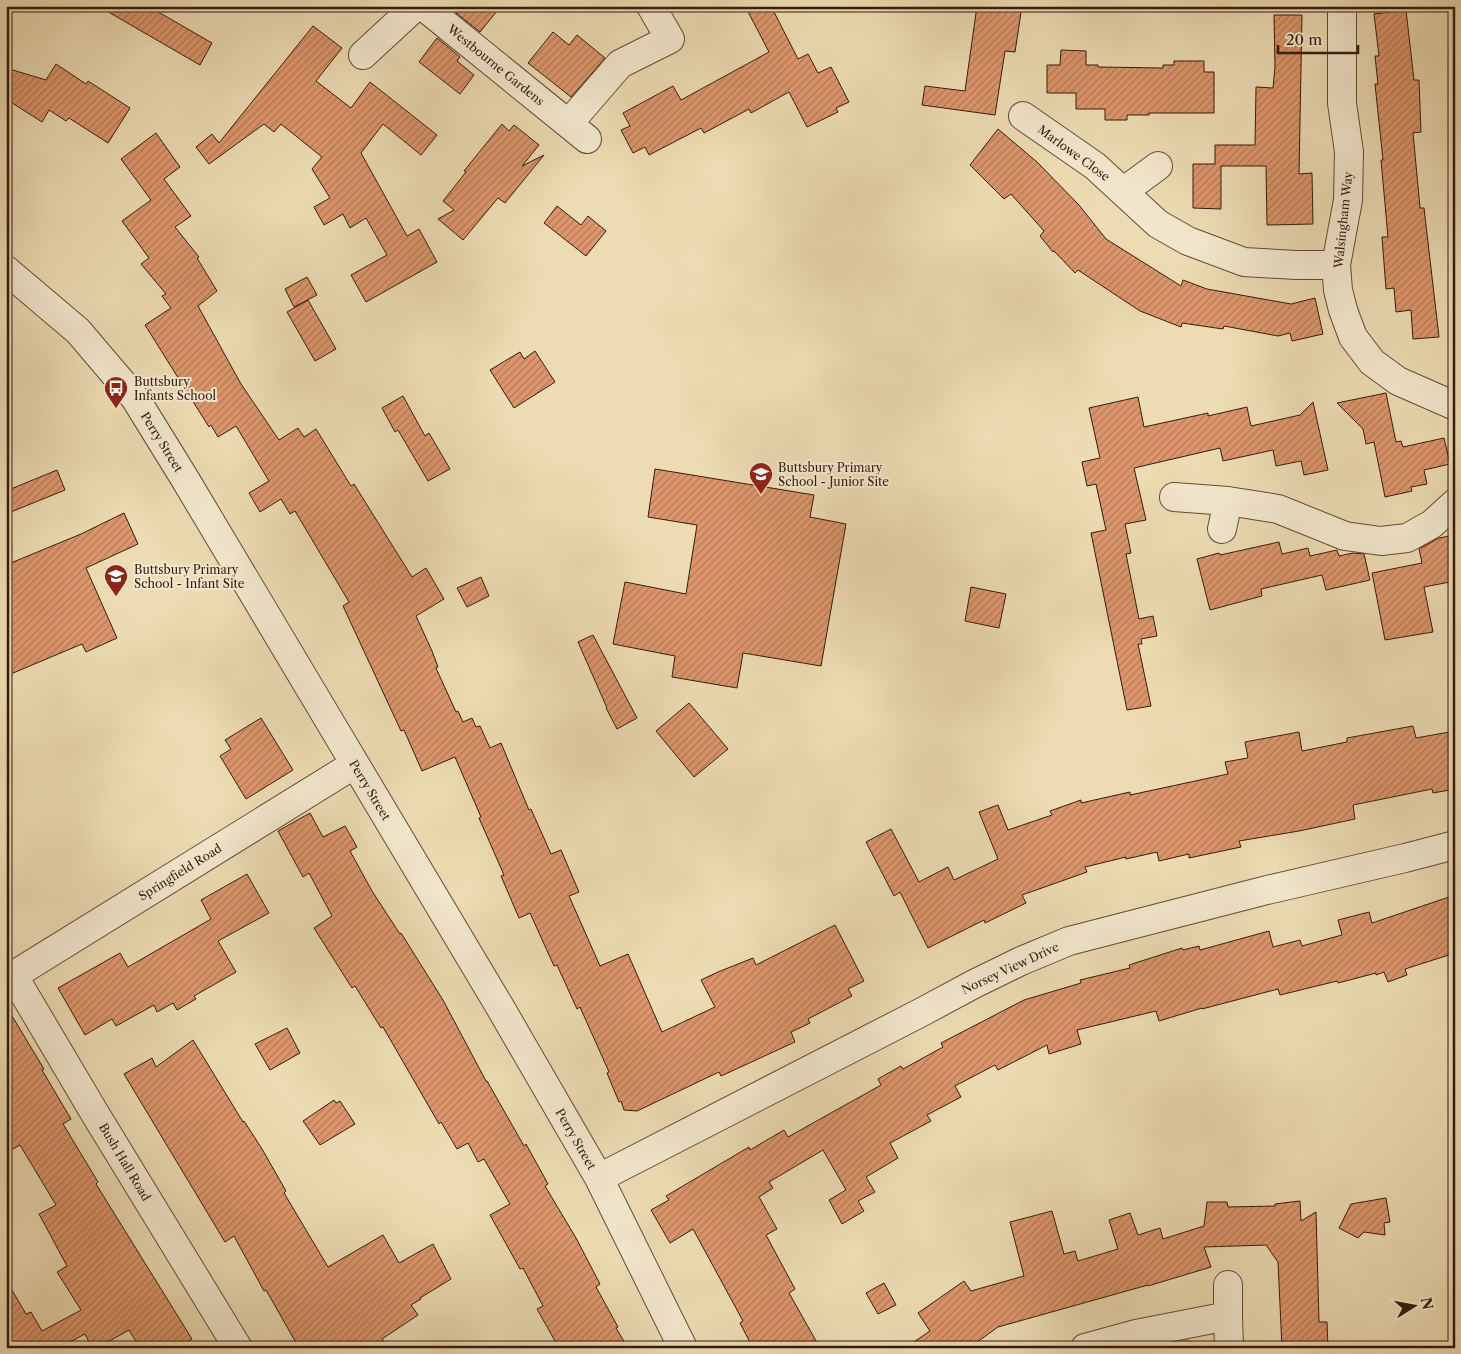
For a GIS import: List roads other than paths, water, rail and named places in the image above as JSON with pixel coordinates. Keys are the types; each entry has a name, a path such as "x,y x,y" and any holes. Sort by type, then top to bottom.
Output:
{"street":[{"path":"363,55 416,6"},
{"name":"Westbourne Gardens","path":"423,6 578,131 620,64 670,39 651,6"},
{"name":"Walsingham Way","path":"1342,6 1342,103 1349,152 1348,200 1336,265 1338,290 1343,310 1353,337 1372,362 1398,381 1455,406"},
{"name":"Marlowe Close","path":"1023,116 1095,166 1158,224 1188,240 1244,262 1336,265"},
{"path":"1124,191 1158,166"},
{"name":"Perry Street","path":"6,270 78,331 135,398 500,1007 599,1178 683,1348"},
{"path":"1174,497 1228,501 1278,509 1345,536 1381,541 1406,538 1432,524 1455,503"},
{"path":"1222,529 1228,501"},
{"name":"Springfield Road","path":"10,978 354,764"},
{"name":"Norsey View Drive","path":"599,1178 974,984 1069,941 1267,890 1455,845"},
{"name":"Bush Hall Road","path":"10,978 238,1348"},
{"path":"1228,1284 1230,1348"},
{"path":"1085,1348 1136,1334 1228,1316"}],"place":[{"name":"Buttsbury Infants School","path":"116,409"},
{"name":"Buttsbury Primary School - Junior Site","path":"761,495"},
{"name":"Buttsbury Primary School - Infant Site","path":"116,597"}]}
